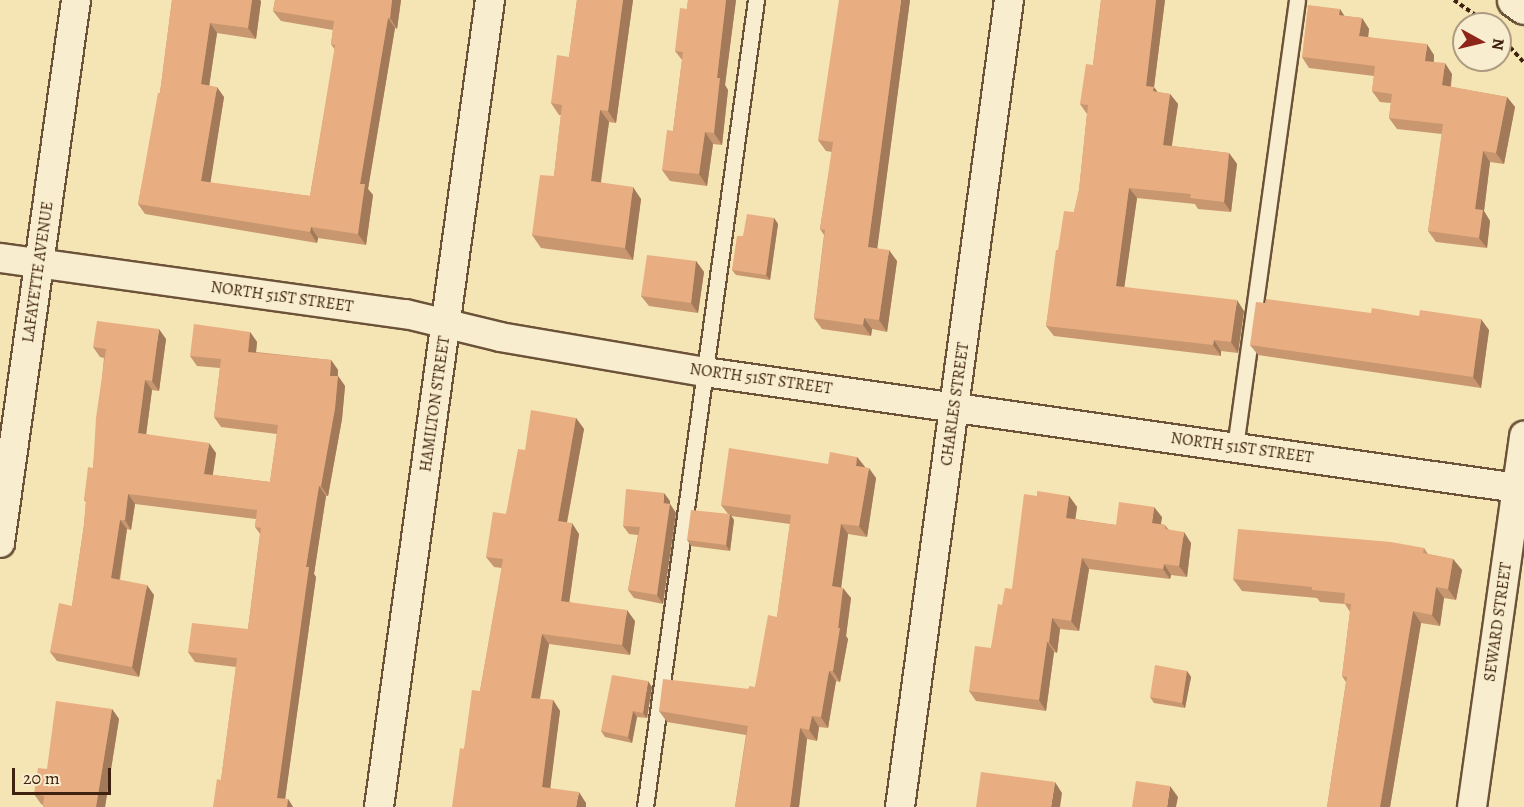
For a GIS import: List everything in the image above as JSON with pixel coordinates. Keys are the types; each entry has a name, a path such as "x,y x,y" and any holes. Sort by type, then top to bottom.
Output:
{"street":[{"name":"LAFAYETTE AVENUE","path":"0,543 76,0"},
{"name":"HAMILTON STREET","path":"379,807 490,0"},
{"name":"CHARLES STREET","path":"900,807 1009,0"},
{"path":"1514,0 1524,7"},
{"name":"NORTH 51ST STREET","path":"0,258 406,314 500,337 704,372 1520,488"},
{"name":"SEWARD STREET","path":"1472,807 1520,488 1524,436"}],"lane":[{"path":"645,807 756,0"},
{"path":"1235,447 1297,0"}],"path":[{"path":"1454,0 1471,12"},
{"path":"1512,50 1524,63"}],"building":[{"path":"172,0 252,0 248,28 210,23 201,84 217,87 201,181 310,196 335,45 331,44 334,21 273,11 275,0 392,0 360,184 365,184 358,234 311,227 310,232 138,204 158,93 160,93"},
{"path":"577,0 623,0 608,111 600,110 591,181 633,187 625,248 532,235 540,175 554,176 562,105 551,103 557,55 569,57"},
{"path":"688,0 726,0 717,78 720,78 714,133 705,132 699,174 662,170 667,130 673,131 683,52 675,51 680,8 687,9"},
{"path":"839,0 901,0 868,247 889,250 879,320 864,318 863,325 814,318 825,230 820,229 833,142 818,140"},
{"path":"1101,0 1156,0 1146,86 1154,87 1153,91 1170,94 1163,145 1229,153 1224,202 1190,198 1191,194 1129,188 1116,286 1237,300 1231,342 1214,340 1213,345 1046,326 1056,250 1058,250 1064,211 1074,212 1079,190 1088,105 1080,104 1086,64 1093,65"},
{"path":"1308,5 1340,9 1339,15 1362,18 1359,36 1427,44 1425,61 1445,63 1442,85 1507,97 1496,153 1483,151 1475,209 1483,210 1479,238 1428,231 1443,124 1389,118 1392,94 1372,91 1375,66 1302,57"},
{"path":"747,214 774,218 766,275 732,270 737,236 743,236"},
{"path":"647,255 696,261 691,303 641,296"},
{"path":"1266,299 1371,313 1372,308 1419,316 1420,310 1481,319 1473,377 1250,345 1256,302 1265,303"},
{"path":"97,321 159,329 152,381 145,380 138,433 209,443 204,474 270,482 278,425 214,417 221,359 190,356 194,324 250,332 248,352 331,360 330,376 338,376 335,409 321,486 319,486 306,567 309,567 277,798 288,799 287,807 213,807 217,779 221,780 237,658 188,652 192,623 248,629 261,528 255,527 257,510 128,494 125,520 120,520 111,578 147,585 132,667 50,652 59,603 72,606 84,525 88,467 93,468 96,418 106,349 93,347"},
{"path":"531,410 576,418 558,521 572,523 561,601 627,610 622,645 542,634 531,698 553,700 542,787 579,792 576,807 452,807 460,748 464,749 472,690 480,691 503,559 486,557 493,512 506,514 518,449 525,450"},
{"path":"729,448 828,464 830,452 857,457 856,466 869,468 859,526 841,524 832,586 843,588 838,628 840,628 833,671 829,671 821,717 812,716 809,730 800,728 790,807 735,807 748,726 659,711 663,679 749,689 749,686 755,687 768,615 777,617 791,515 721,505"},
{"path":"626,489 664,493 663,503 670,504 657,595 628,590 640,527 623,526"},
{"path":"1037,491 1069,496 1066,518 1116,525 1119,502 1154,507 1152,523 1165,525 1165,529 1184,532 1179,566 1164,564 1163,569 1082,558 1071,621 1052,618 1039,700 969,691 975,646 991,648 998,604 1002,605 1005,588 1012,589 1024,494 1037,496"},
{"path":"691,510 730,514 726,545 687,540"},
{"path":"1238,529 1391,542 1424,548 1423,553 1453,559 1448,589 1436,587 1432,615 1413,611 1380,807 1327,807 1347,677 1342,676 1351,604 1344,603 1345,593 1312,590 1312,587 1233,579"},
{"path":"1155,665 1187,671 1182,703 1150,697"},
{"path":"612,675 648,681 643,713 633,711 628,737 601,731"},
{"path":"56,701 112,709 96,807 43,807 44,796 34,794 38,768 47,769"},
{"path":"981,772 1055,782 1051,807 976,807"},
{"path":"1136,781 1170,786 1167,807 1132,807"}]}
